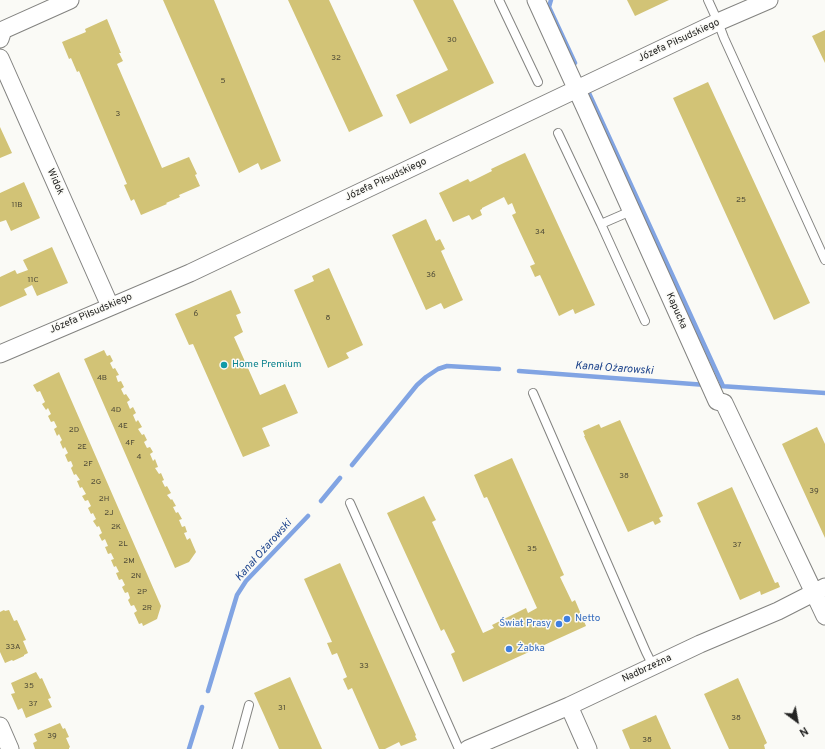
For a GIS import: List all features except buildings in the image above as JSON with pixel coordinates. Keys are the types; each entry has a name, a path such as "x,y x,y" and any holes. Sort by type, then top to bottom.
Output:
{"street":[{"path":"0,39 3,30 70,0"},
{"name":"Kapucka","path":"536,0 717,400 724,403 820,590 825,616"},
{"name":"Józefa Piłsudskiego","path":"1,352 190,273 718,22 769,0"},
{"name":"Widok","path":"0,58 110,306"},
{"name":"Nadbrzeżna","path":"468,749 569,706 700,644 778,611 820,590"},
{"path":"569,706 588,749"},
{"path":"0,726 10,749"}],"lane":[{"path":"499,0 538,82"},
{"path":"708,0 825,260"},
{"path":"558,133 645,321"},
{"path":"601,224 632,211"},
{"path":"533,393 653,666"},
{"path":"350,503 459,749"},
{"path":"237,749 249,705"}],"waterway":[{"path":"551,0 549,7 575,63"},
{"path":"588,91 723,386"},
{"name":"Kanał Ożarowski","path":"352,465 417,385 438,369 447,366 499,369"},
{"name":"Kanał Ożarowski","path":"519,371 706,385"},
{"name":"Kanał Ożarowski","path":"720,386 825,393"},
{"name":"Kanał Ożarowski","path":"321,501 340,478"},
{"name":"Kanał Ożarowski","path":"208,691 237,595 246,581 308,516"},
{"name":"Kanał Ożarowski","path":"189,749 202,707"}],"place":[{"name":"Home Premium","path":"224,365"},
{"name":"Netto","path":"567,619"},
{"name":"Świat Prasy","path":"559,624"},
{"name":"Żabka","path":"509,649"}]}
